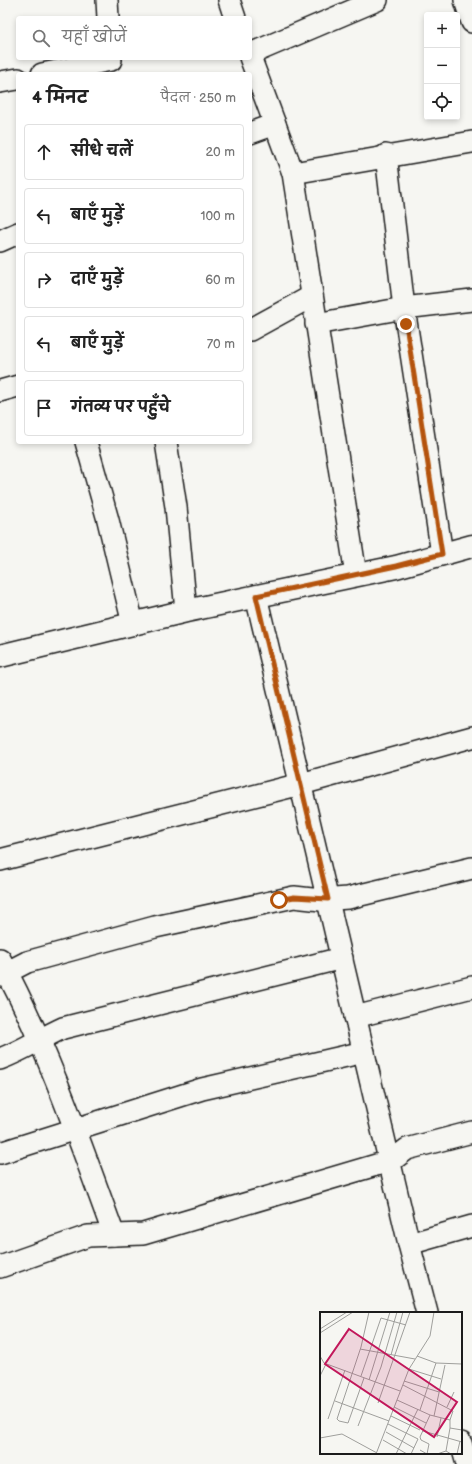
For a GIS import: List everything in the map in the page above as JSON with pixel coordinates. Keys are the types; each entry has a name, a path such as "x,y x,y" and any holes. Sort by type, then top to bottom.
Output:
{"main road":[{"path":"0,656 186,611 356,575 472,546"}],"street":[{"path":"107,0 108,16"},
{"path":"229,0 235,16"},
{"path":"252,53 377,0"},
{"path":"465,0 472,22"},
{"path":"251,60 293,173 356,575"},
{"path":"56,72 112,64"},
{"path":"0,82 16,79"},
{"path":"252,133 275,124"},
{"path":"293,173 386,155 472,142"},
{"path":"386,155 404,308 442,554"},
{"path":"252,329 312,296"},
{"path":"316,324 404,308 472,300"},
{"path":"0,390 16,386"},
{"path":"87,444 108,520 133,624"},
{"path":"166,444 176,507 186,611"},
{"path":"256,596 409,1244 427,1312"},
{"path":"0,860 301,784 472,737"},
{"path":"114,1235 76,1129 38,1039 3,969 155,927 294,897 328,899 348,898 472,868"},
{"path":"0,1059 20,1052 38,1039 63,1028 342,958"},
{"path":"355,1017 472,987"},
{"path":"0,1153 202,1089 364,1052"},
{"path":"0,1267 88,1236 143,1234 390,1162 407,1149 472,1132"},
{"path":"409,1244 472,1226"}],"route":[{"path":"279,900 294,897 321,900 328,899 256,596 396,566 442,554 406,324"}]}
